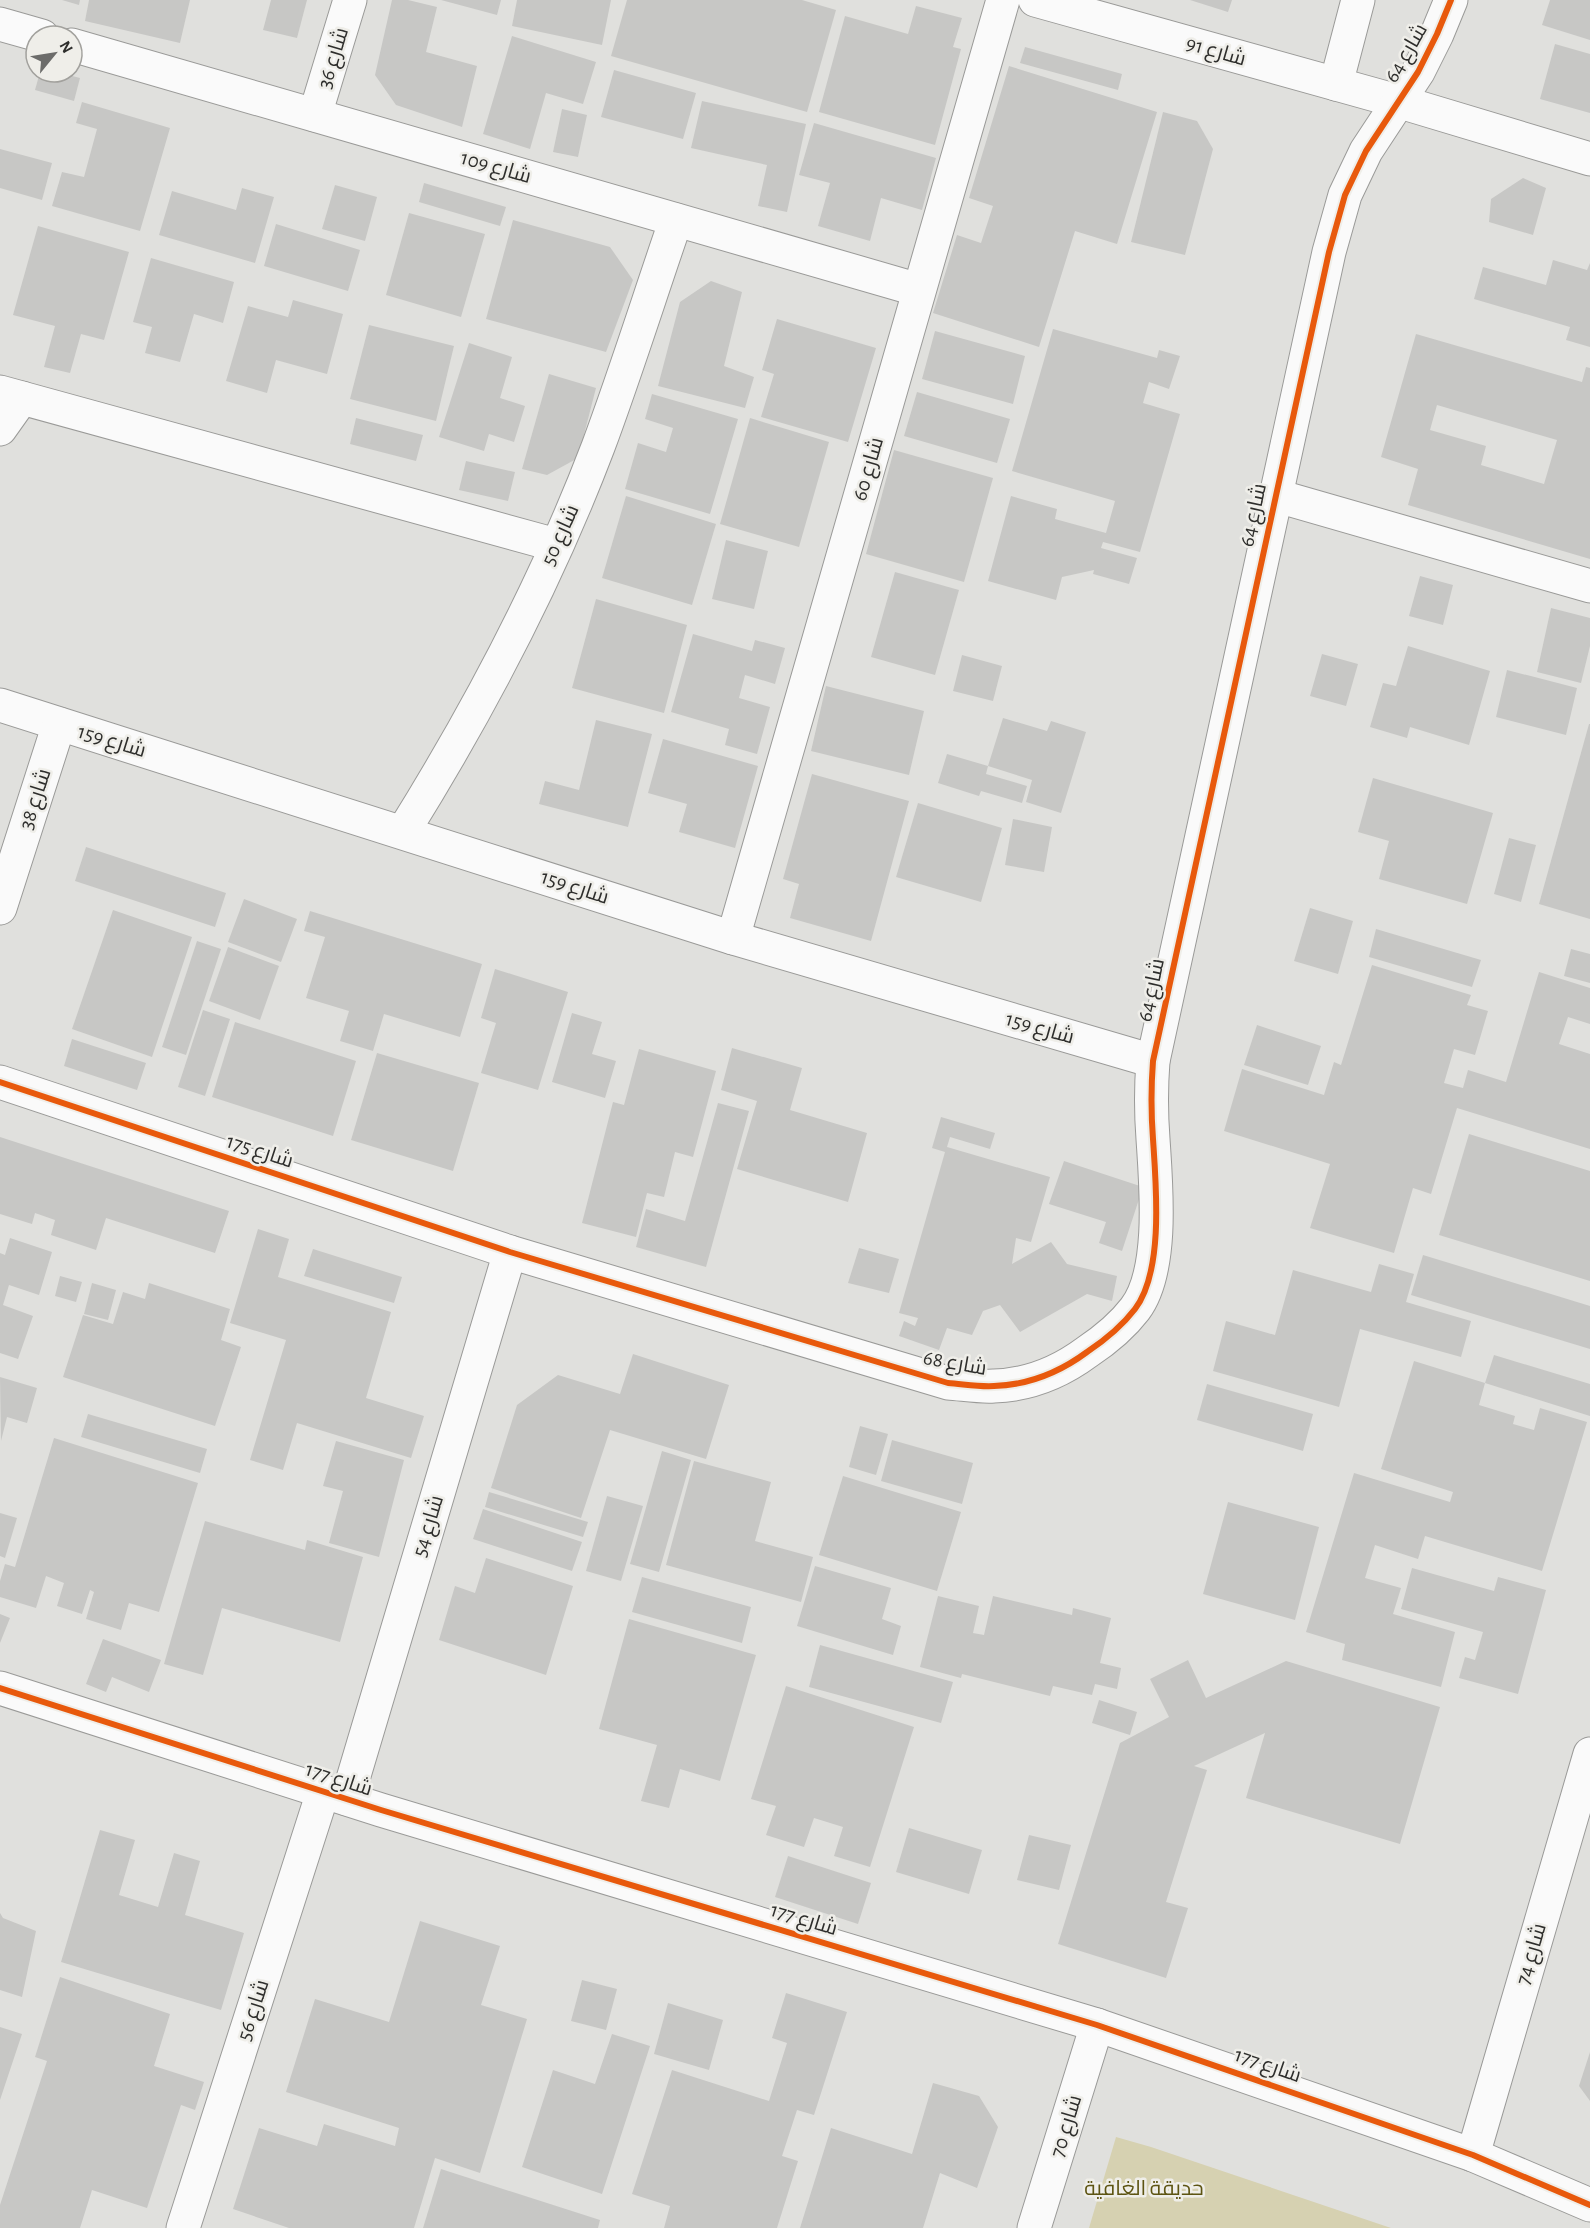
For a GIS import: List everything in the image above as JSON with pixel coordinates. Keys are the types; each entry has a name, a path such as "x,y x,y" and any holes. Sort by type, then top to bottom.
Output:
{"street":[{"name":"شارع 36","path":"315,115 350,0"},
{"name":"شارع 60","path":"733,938 1003,0"},
{"name":"شارع 91","path":"1035,0 1397,101 1590,159"},
{"path":"1336,84 1358,0"},
{"name":"شارع 64","path":"1153,1061 1329,252 1346,195 1366,151 1418,72 1451,0"},
{"path":"0,24 24,31"},
{"name":"شارع 109","path":"84,48 920,290"},
{"name":"شارع 50","path":"403,832 445,765 484,693 556,545 598,447 676,220"},
{"path":"0,429 11,395 556,545"},
{"path":"1275,495 1590,586"},
{"name":"شارع 159","path":"0,705 733,938 1153,1061"},
{"name":"شارع 38","path":"0,908 59,724"},
{"name":"شارع 68","path":"510,1252 948,1383 994,1386 1036,1380 1070,1364 1106,1339 1136,1308 1151,1274 1156,1203 1151,1096 1153,1061"},
{"name":"شارع 175","path":"0,1082 510,1252"},
{"name":"شارع 54","path":"335,1796 510,1252"},
{"name":"شارع 177","path":"0,1688 335,1796 1097,2025 1473,2155 1590,2205"},
{"name":"شارع 74","path":"1473,2155 1590,1754"},
{"name":"شارع 56","path":"183,2228 335,1796"},
{"name":"شارع 70","path":"1034,2228 1097,2025"}],"green space":[{"name":"حديقة الغافية","path":"1116,2137 1151,2147 1391,2228 1089,2228"}],"building":[{"path":"62,0 80,0 79,5"},
{"path":"89,0 190,0 180,43 85,21"},
{"path":"271,0 307,0 297,38 263,30"},
{"path":"392,0 408,0 437,7 426,52 477,66 462,127 396,105 375,75"},
{"path":"441,0 501,0 497,15"},
{"path":"517,0 611,0 602,45 512,26"},
{"path":"627,0 802,0 836,10 807,112 611,56"},
{"path":"1190,0 1232,0 1228,12"},
{"path":"1550,0 1590,0 1590,40 1542,25"},
{"path":"916,6 962,18 953,47 961,49 935,145 819,112 845,16 908,34"},
{"path":"512,36 596,62 583,104 546,93 530,149 483,134"},
{"path":"1555,44 1590,54 1590,113 1540,99"},
{"path":"1025,47 1122,74 1118,90 1020,63"},
{"path":"1009,66 1157,112 1117,244 1075,231 1039,347 933,313 957,235 981,243 993,206 969,198"},
{"path":"614,70 696,93 683,139 601,117"},
{"path":"37,84 78,84 74,101 35,90"},
{"path":"702,101 806,124 787,212 758,206 767,165 691,148"},
{"path":"82,102 170,128 140,231 52,206 62,172 84,177 97,129 76,123"},
{"path":"562,109 587,115 578,157 553,152"},
{"path":"1163,112 1197,121 1213,149 1185,255 1131,242"},
{"path":"814,123 936,158 922,210 881,198 870,241 818,226 830,183 799,175"},
{"path":"0,149 52,163 42,200 0,188"},
{"path":"1523,178 1546,188 1533,235 1489,222 1491,199"},
{"path":"424,183 506,207 500,226 419,202"},
{"path":"335,185 377,197 365,241 322,229"},
{"path":"242,188 274,197 255,263 159,235 172,191 236,210"},
{"path":"409,213 485,234 461,317 386,295"},
{"path":"513,220 610,247 633,280 606,352 486,319"},
{"path":"276,224 360,250 348,291 264,266"},
{"path":"38,226 129,252 104,340 81,334 70,373 44,367 55,326 13,315"},
{"path":"151,258 234,282 223,323 194,314 180,362 145,353 152,327 133,322"},
{"path":"1553,260 1587,270 1590,263 1590,347 1566,340 1570,327 1474,299 1483,267 1546,285"},
{"path":"711,281 742,292 724,366 754,377 745,408 658,386 680,302"},
{"path":"293,300 343,314 327,374 276,360 267,393 226,381 248,306 288,317"},
{"path":"777,319 876,348 848,442 761,417 774,374 762,370"},
{"path":"369,325 454,346 436,421 350,399"},
{"path":"1053,329 1157,358 1159,350 1180,356 1169,389 1149,382 1143,403 1180,414 1140,552 1103,542 1101,548 1137,558 1129,584 1093,574 1094,570 1062,577 1056,600 988,581 1011,496 1057,509 1055,519 1106,533 1115,501 1012,471"},
{"path":"935,331 1025,356 1013,404 922,379"},
{"path":"1416,334 1582,382 1586,367 1590,368 1590,559 1408,505 1418,469 1381,457","holes":["1437,405 1557,440 1544,484 1481,465 1486,446 1430,430"]},
{"path":"469,343 512,357 500,398 525,406 514,442 489,434 484,451 439,437"},
{"path":"549,374 596,388 578,458 547,475 522,469"},
{"path":"917,392 1010,419 997,463 904,436"},
{"path":"652,394 738,419 710,514 625,489 638,443 666,452 673,428 645,419"},
{"path":"356,418 423,435 416,461 350,444"},
{"path":"750,418 829,442 799,547 720,524"},
{"path":"894,450 993,478 964,582 866,554"},
{"path":"466,461 515,472 508,501 459,490"},
{"path":"626,496 716,524 692,605 602,578"},
{"path":"726,540 768,551 754,609 712,599"},
{"path":"895,572 959,590 935,675 871,657"},
{"path":"1420,576 1453,585 1443,625 1409,616"},
{"path":"596,599 687,625 664,713 572,688"},
{"path":"1551,608 1590,618 1590,646 1581,683 1537,672"},
{"path":"693,634 752,651 755,640 785,648 775,684 745,675 739,698 770,707 757,754 725,745 729,729 671,712"},
{"path":"1408,646 1490,671 1469,745 1410,727 1407,738 1370,727 1383,683 1396,686"},
{"path":"1322,654 1358,664 1346,706 1310,696"},
{"path":"962,655 1002,666 993,701 953,691"},
{"path":"1507,670 1577,688 1566,735 1496,717"},
{"path":"826,686 924,711 909,775 811,751"},
{"path":"1003,718 1047,731 1051,721 1086,732 1061,813 1026,802 1032,780 988,766"},
{"path":"596,720 652,734 628,827 539,804 545,781 579,790"},
{"path":"1590,724 1590,919 1539,904"},
{"path":"663,739 758,766 735,848 679,832 687,804 648,793"},
{"path":"947,754 988,766 986,774 1027,786 1022,803 981,791 979,796 938,783"},
{"path":"812,774 909,801 871,941 790,918 799,884 783,879"},
{"path":"1373,778 1493,813 1467,904 1379,879 1389,841 1358,832"},
{"path":"918,803 1002,828 981,902 896,877"},
{"path":"1013,819 1052,827 1044,872 1005,865"},
{"path":"1509,838 1536,845 1521,902 1494,894"},
{"path":"86,847 226,893 215,927 75,881"},
{"path":"244,899 297,919 281,962 228,942"},
{"path":"1310,908 1353,921 1338,974 1294,961"},
{"path":"113,910 192,937 152,1057 72,1029"},
{"path":"310,911 482,964 460,1037 384,1014 373,1051 340,1041 349,1011 306,998 325,937 304,931"},
{"path":"1376,929 1481,960 1472,987 1369,957"},
{"path":"197,941 221,949 186,1055 162,1047"},
{"path":"228,947 279,966 260,1020 209,1001"},
{"path":"1571,949 1590,954 1590,983 1564,976"},
{"path":"1372,965 1471,995 1467,1005 1488,1011 1475,1055 1454,1049 1444,1083 1463,1088 1468,1070 1506,1082 1539,972 1590,988 1590,1024 1568,1017 1559,1044 1590,1054 1590,1149 1457,1108 1431,1194 1413,1188 1394,1253 1310,1228 1330,1164 1224,1131 1242,1069 1324,1095 1334,1062 1341,1065"},
{"path":"495,969 568,992 538,1090 481,1073 496,1023 481,1018"},
{"path":"203,1010 230,1019 205,1096 178,1087"},
{"path":"572,1013 602,1022 592,1054 616,1061 605,1098 552,1082"},
{"path":"235,1022 356,1061 333,1136 212,1097"},
{"path":"1257,1025 1321,1046 1308,1085 1244,1065"},
{"path":"72,1039 146,1063 137,1090 64,1066"},
{"path":"732,1048 802,1068 790,1110 867,1133 848,1202 737,1169 757,1101 721,1090"},
{"path":"639,1049 716,1071 693,1157 675,1152 664,1197 647,1193 636,1237 582,1223 613,1102 624,1105"},
{"path":"377,1053 479,1083 453,1171 351,1140"},
{"path":"718,1103 749,1111 706,1267 636,1247 646,1209 685,1221"},
{"path":"941,1117 995,1133 990,1149 950,1137 947,1147 1050,1177 1031,1242 1016,1238 1012,1264 1051,1242 1067,1264 1117,1276 1112,1301 1087,1294 1020,1332 1000,1305 983,1311 972,1335 947,1328 939,1350 899,1336 904,1321 915,1326 918,1318 899,1313 945,1152 932,1148"},
{"path":"1469,1134 1590,1171 1590,1281 1439,1235"},
{"path":"0,1137 229,1211 215,1253 106,1218 96,1250 51,1235 55,1220 35,1213 32,1224 0,1214"},
{"path":"1064,1161 1143,1187 1122,1251 1099,1243 1106,1222 1049,1204"},
{"path":"258,1229 289,1239 278,1277 391,1312 366,1398 424,1416 411,1458 297,1423 283,1470 250,1460 286,1340 230,1323"},
{"path":"10,1238 52,1252 39,1295 9,1285 3,1305 33,1316 18,1359 0,1353 0,1253 5,1255"},
{"path":"859,1248 899,1259 889,1293 848,1283"},
{"path":"313,1249 402,1277 394,1303 304,1276"},
{"path":"1423,1255 1590,1306 1590,1349 1411,1295"},
{"path":"1379,1264 1414,1274 1406,1302 1471,1321 1461,1357 1360,1329 1339,1407 1213,1371 1226,1321 1275,1335 1293,1270 1371,1292"},
{"path":"60,1276 82,1282 76,1302 55,1296"},
{"path":"92,1283 116,1290 108,1320 84,1314"},
{"path":"149,1283 230,1309 221,1340 241,1347 215,1426 63,1377 83,1315 113,1324 123,1292 145,1299"},
{"path":"633,1354 729,1385 706,1459 610,1430 581,1518 491,1488 517,1405 558,1375 620,1394"},
{"path":"1494,1355 1590,1384 1590,1416 1485,1383"},
{"path":"1414,1361 1485,1383 1479,1405 1515,1416 1513,1424 1534,1430 1540,1408 1587,1422 1542,1571 1425,1536 1418,1559 1375,1545 1365,1578 1401,1588 1393,1614 1455,1632 1441,1687 1342,1660 1345,1644 1306,1632 1354,1473 1450,1502 1453,1492 1381,1469"},
{"path":"0,1377 37,1388 27,1423 7,1417 1,1441"},
{"path":"1207,1384 1313,1414 1303,1451 1197,1420"},
{"path":"88,1414 207,1449 200,1473 81,1437"},
{"path":"860,1426 888,1434 876,1475 849,1467"},
{"path":"54,1438 198,1483 159,1612 129,1603 121,1630 86,1619 94,1592 90,1590 82,1614 57,1606 64,1583 46,1576 36,1608 0,1597 0,1581 5,1564 15,1567"},
{"path":"892,1440 973,1463 962,1504 881,1481"},
{"path":"336,1441 404,1460 379,1557 329,1543 343,1491 323,1486"},
{"path":"662,1451 691,1460 659,1572 630,1564"},
{"path":"694,1461 771,1482 755,1541 813,1557 801,1602 666,1565"},
{"path":"843,1476 961,1512 937,1591 819,1555"},
{"path":"489,1492 588,1522 583,1537 485,1507"},
{"path":"607,1496 643,1506 621,1581 586,1571"},
{"path":"1228,1502 1319,1527 1295,1620 1203,1594"},
{"path":"483,1509 582,1542 572,1571 473,1539"},
{"path":"0,1513 17,1518 5,1558 0,1556"},
{"path":"205,1521 305,1550 307,1540 363,1557 340,1642 222,1608 203,1675 164,1664"},
{"path":"486,1558 573,1586 546,1675 439,1640 455,1586 475,1593"},
{"path":"815,1566 891,1588 882,1619 901,1626 893,1655 797,1626"},
{"path":"1412,1568 1494,1591 1498,1577 1546,1590 1518,1694 1459,1678 1465,1657 1475,1660 1483,1632 1401,1609"},
{"path":"642,1577 751,1607 742,1643 632,1612"},
{"path":"938,1596 979,1606 973,1633 984,1635 993,1596 1072,1615 1073,1608 1111,1618 1100,1663 1121,1668 1117,1689 1095,1684 1092,1695 1053,1686 1050,1696 962,1674 961,1678 920,1667"},
{"path":"0,1614 10,1618 0,1643"},
{"path":"629,1619 756,1655 720,1781 680,1769 669,1808 641,1801 657,1745 599,1729"},
{"path":"103,1639 161,1660 149,1692 112,1677 106,1692 86,1684"},
{"path":"820,1645 953,1682 941,1723 809,1687"},
{"path":"1188,1660 1206,1698 1286,1661 1440,1707 1400,1844 1246,1798 1265,1733 1194,1766 1207,1770 1166,1902 1188,1908 1166,1978 1058,1944 1120,1743 1169,1717 1150,1679"},
{"path":"786,1686 914,1727 870,1867 834,1856 843,1827 814,1818 804,1847 766,1835 776,1806 751,1799"},
{"path":"1099,1700 1137,1712 1130,1735 1092,1723"},
{"path":"909,1828 982,1850 969,1894 896,1872"},
{"path":"100,1830 135,1840 119,1895 158,1907 174,1853 200,1861 185,1915 244,1933 221,2010 61,1962"},
{"path":"1029,1835 1071,1845 1059,1890 1017,1880"},
{"path":"788,1856 871,1883 858,1924 775,1897"},
{"path":"0,1913 3,1918 36,1931 22,1997 0,1990"},
{"path":"420,1921 500,1946 481,2005 527,2019 480,2173 435,2158 414,2228 289,2228 233,2209 259,2128 317,2146 324,2124 395,2146 399,2128 286,2092 315,1999 389,2022"},
{"path":"60,1977 170,2014 154,2066 204,2082 195,2110 181,2105 147,2208 92,2190 80,2228 0,2228 0,2205 47,2061 35,2057"},
{"path":"582,1980 617,1989 606,2030 571,2021"},
{"path":"786,1993 847,2012 814,2115 797,2110 782,2156 798,2161 777,2228 664,2228 670,2206 632,2194 672,2070 769,2101 787,2043 772,2038"},
{"path":"668,2003 723,2020 709,2070 654,2054"},
{"path":"0,2027 22,2034 0,2100"},
{"path":"612,2034 650,2046 602,2194 522,2167 553,2070 595,2084"},
{"path":"1590,2052 1590,2101 1579,2086"},
{"path":"933,2083 979,2096 998,2127 977,2188 940,2173 923,2228 800,2228 831,2128 912,2154"},
{"path":"441,2169 600,2220 598,2228 423,2228"}],"cycle path":[{"path":"0,1082 510,1252 948,1383 988,1386 1031,1380 1066,1366 1100,1343 1135,1309 1144,1293 1150,1273 1156,1227 1152,1110 1153,1061 1329,252 1345,195 1366,151 1418,72 1451,0"},
{"path":"0,1688 381,1810 1097,2025 1473,2155 1590,2205"}]}
